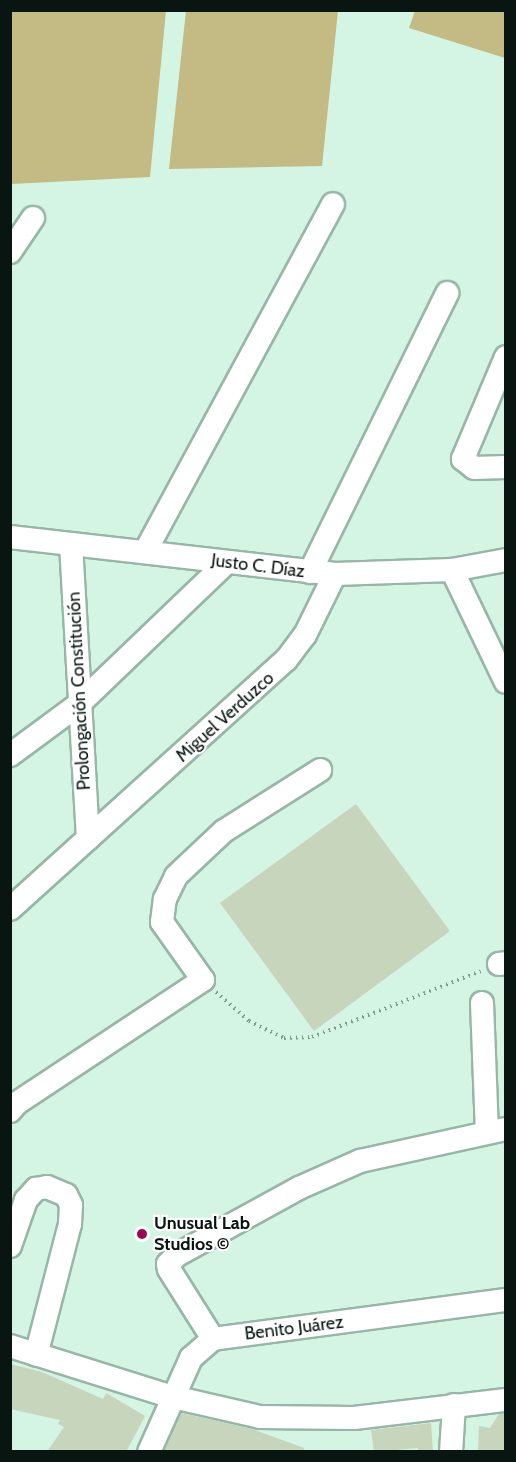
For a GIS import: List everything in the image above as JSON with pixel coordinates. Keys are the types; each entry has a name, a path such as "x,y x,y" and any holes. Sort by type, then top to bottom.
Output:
{"street":[{"path":"146,550 333,204"},
{"path":"10,252 33,218"},
{"path":"310,572 447,293"},
{"path":"506,357 463,459 474,468 506,466"},
{"name":"Justo C. Díaz","path":"10,537 146,550 335,574 452,570 506,560"},
{"name":"Prolongación Constitución","path":"71,544 88,839"},
{"path":"10,755 79,704 227,562"},
{"path":"452,570 506,682"},
{"name":"Miguel Verduzco","path":"10,909 286,660 305,635 335,574"},
{"path":"10,1111 17,1103 203,980 162,921 165,899 176,876 224,831 320,770"},
{"path":"148,1452 192,1358 213,1339 168,1263 177,1254 299,1188 360,1161 496,1130 482,1003"},
{"path":"10,1246 26,1200 36,1189 47,1187 66,1195 70,1224 36,1355"},
{"name":"Benito Juárez","path":"213,1339 506,1300"},
{"path":"10,1346 173,1397 260,1417 354,1418 506,1400"},
{"path":"451,1452 454,1405"}],"path":[{"path":"203,980 249,1022 284,1038 312,1037 502,964"}],"shaded area":[{"path":"11,10 166,11 150,177 11,184"},
{"path":"186,11 338,11 322,166 169,169"},
{"path":"415,11 505,11 505,58 409,28"}],"building":[{"path":"356,804 450,931 314,1031 220,903"},
{"path":"10,1364 42,1372 103,1399 106,1393 145,1416 126,1452 47,1452 64,1427 58,1424 60,1420 10,1409"},
{"path":"181,1413 252,1429 304,1448 304,1452 164,1452"},
{"path":"499,1414 506,1414 506,1452 478,1452 479,1426 490,1428"},
{"path":"431,1423 433,1452 418,1452 418,1448 374,1452 371,1430"}],"place":[{"name":"Unusual Lab Studios ©","path":"142,1234"}]}
